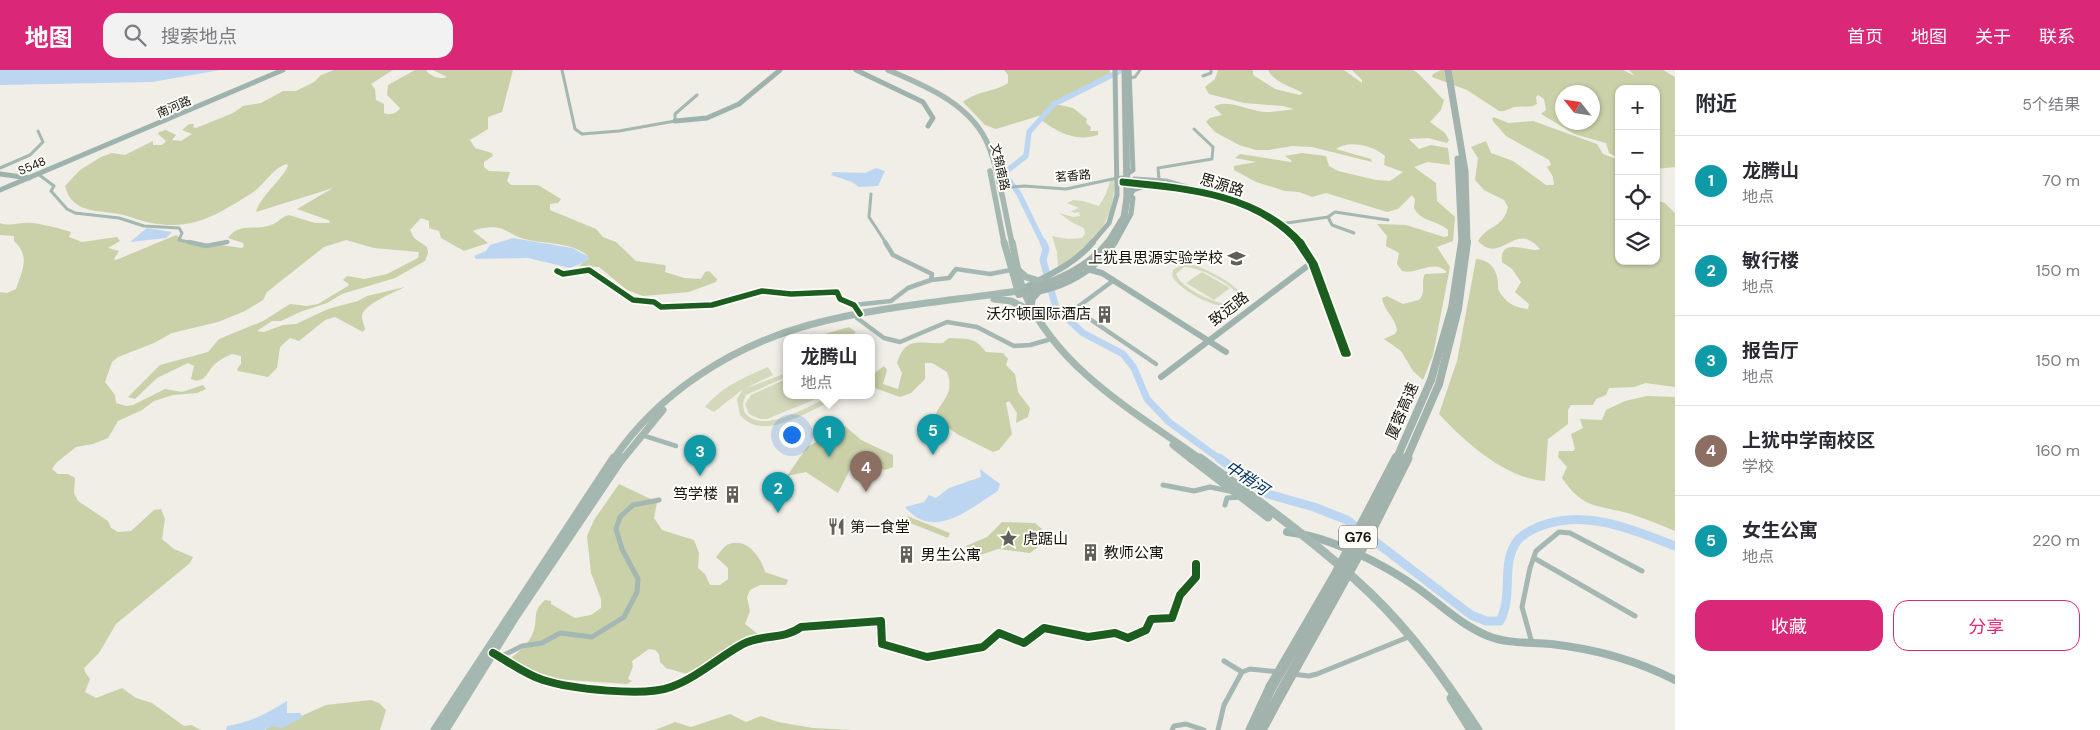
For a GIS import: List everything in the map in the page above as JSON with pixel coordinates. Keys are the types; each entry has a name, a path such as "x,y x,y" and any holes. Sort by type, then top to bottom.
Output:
{"highway":[{"path":"1021,292 1060,277 1092,259 1112,239 1124,216 1128,195 1120,70"},
{"path":"1122,81 1125,70"},
{"name":"厦蓉高速","path":"1251,730 1331,606 1393,489 1417,440 1456,324 1468,235 1464,159 1444,70"},
{"name":"厦蓉高速","path":"1448,70 1453,110"},
{"path":"1126,178 1145,184"},
{"path":"1060,277 1088,258 1108,237 1120,215 1126,178"},
{"path":"1128,195 1135,188 1145,184"},
{"path":"1029,309 1031,300 1039,286"},
{"name":"厦蓉高速","path":"1261,730 1276,689"}],"main road":[{"name":"文锦南路","path":"882,70 945,101 976,130 985,148 1014,268 1021,292 1029,309"},
{"name":"文锦南路","path":"888,70 938,93 966,113 986,140 999,188 1014,268"},
{"path":"994,297 1007,286 1014,268 1039,286"},
{"path":"435,730 536,574 620,450 653,413 704,371 744,349 788,331 826,320 1021,292"},
{"path":"994,297 1011,301 1029,309 1054,341 1085,372 1291,532 1359,590 1406,638 1428,664 1471,730"},
{"path":"1029,309 1048,340 1074,368 1105,394 1238,495 1329,557 1400,624 1432,662 1478,730"},
{"path":"796,334 859,316"},
{"path":"445,730 496,655 515,617 641,434 675,399 729,362 783,339"}],"street":[{"name":"南河路","path":"72,160 283,70"},
{"path":"562,70 575,130 582,134 619,131 675,121 707,118 739,104 780,70"},
{"path":"856,70 923,102 933,118 928,126"},
{"path":"1115,70 1122,81 1126,178 1159,179 1201,190"},
{"path":"1122,81 1129,70"},
{"path":"1122,81 1135,77 1140,70"},
{"path":"1203,76 1211,73 1211,70"},
{"path":"675,121 675,114 697,95"},
{"path":"1159,179 1158,168 1180,166 1212,159 1212,147 1194,129"},
{"path":"0,168 34,151 43,142 38,131"},
{"name":"S548","path":"0,190 72,160"},
{"path":"0,174 29,178"},
{"path":"38,174 54,186 52,191 67,209 75,213 119,218 144,226 179,228 182,233 179,240 204,245 228,242"},
{"name":"茗香路","path":"999,188 1024,186 1066,189 1076,185 1097,184 1126,178"},
{"name":"思源路","path":"1145,184 1201,190 1238,202 1280,224 1301,242 1312,262 1346,354"},
{"name":"思源路","path":"1145,184 1204,193 1250,210 1276,224 1291,236 1312,262"},
{"path":"871,194 869,217 893,255 932,274 931,280"},
{"path":"1087,270 1112,248 1126,228 1133,208 1133,198 1128,195"},
{"path":"1280,224 1328,216 1335,212 1388,220"},
{"path":"1328,216 1332,225 1354,233"},
{"path":"1096,262 1102,273"},
{"name":"致远路","path":"1161,377 1312,262"},
{"path":"557,271 563,274 589,270 633,300 654,302 661,307 686,304 712,305 728,299 774,291 792,294 837,292 840,299 854,305 891,301 908,288 931,280 949,278 956,269 969,270 981,275 1001,274 1014,268"},
{"path":"1060,277 1087,270 1102,273 1226,352"},
{"path":"1114,280 1075,309 1156,364"},
{"path":"854,305 859,316 884,338 900,342 947,322 976,327 1014,346 1030,345 1048,340"},
{"path":"641,434 676,446"},
{"path":"1162,485 1194,492 1204,486 1238,495"},
{"path":"1225,505 1227,498 1238,495"},
{"path":"496,655 522,646 542,643 560,634 592,636 624,617 637,592 638,579 622,549 616,530 620,517 633,505 659,500"},
{"path":"1291,532 1339,548 1400,576 1455,618 1482,634 1509,643 1550,644 1612,656 1675,680"},
{"path":"1532,644 1522,607 1536,551 1559,532 1570,533 1642,571"},
{"path":"1534,558 1635,616"},
{"path":"496,655 542,680 588,689 645,691 671,687 688,679 719,662 745,643 816,625 881,621 882,644 927,657 983,648 999,633 1024,642 1044,628 1088,637 1115,633 1128,638 1146,630 1151,619 1172,618 1174,604 1185,588 1196,578 1196,564"},
{"path":"1218,730 1224,705 1242,672 1250,669 1263,669 1308,676 1406,638"},
{"path":"1224,662 1242,672"},
{"path":"1172,730 1174,726 1186,724 1204,730"}],"green space":[{"path":"334,70 393,70 371,84 375,89 376,100 384,104 384,113 391,114 400,108 387,95 388,85 415,70 426,70 433,76 441,78 447,77 433,70 513,70 502,112 488,117 488,129 470,140 475,148 492,153 493,156 484,162 484,167 489,171 510,172 507,181 511,185 538,185 561,199 558,203 550,204 550,210 596,229 603,237 616,242 636,261 664,265 666,266 665,272 684,278 701,279 705,272 709,271 717,279 716,282 689,292 643,296 627,290 599,267 579,266 589,258 577,249 559,244 524,239 493,227 473,231 488,243 464,251 441,238 439,231 429,228 429,221 421,218 410,230 414,238 427,247 428,253 425,261 395,278 342,294 327,303 281,321 272,321 257,331 264,332 283,325 296,324 328,309 358,301 367,296 405,287 379,299 363,312 362,317 365,329 363,332 335,317 325,320 299,341 290,338 280,347 277,368 268,377 238,371 237,369 241,364 241,356 232,354 214,365 202,379 191,379 194,366 188,363 157,378 135,399 128,397 160,365 208,352 219,339 263,321 290,304 307,306 318,304 348,286 349,284 343,280 347,276 364,279 387,274 418,258 419,252 374,248 346,240 324,247 267,292 263,300 245,311 218,322 172,333 154,343 118,357 112,362 105,382 115,395 116,403 126,406 133,405 165,389 182,392 203,385 206,389 197,393 173,395 154,401 142,410 118,421 108,438 93,444 76,447 56,463 52,469 58,474 68,474 75,478 74,493 78,501 108,521 111,528 118,532 131,531 154,510 161,509 165,519 162,539 174,549 193,557 190,563 116,624 99,653 84,668 90,679 85,692 96,698 122,688 136,698 152,703 184,726 191,725 201,730 0,730 0,292 7,293 16,289 24,258 14,241 14,236 0,235 0,223 8,225 32,223 52,227 71,232 69,237 82,242 117,237 120,241 108,248 119,251 114,259 116,260 176,235 183,240 242,248 244,246 243,243 228,238 236,230 271,225 289,215 315,223 329,223 330,221 328,220 297,209 333,188 256,212 262,199 283,175 288,165 286,164 276,170 252,193 228,208 205,219 181,225 152,223 82,207 72,200 65,186 80,170 101,157 112,153 125,155 153,141 153,145 162,145 166,141 158,134 166,130 176,135 172,140 181,141 192,134 182,130 189,124 194,124 193,127 196,128 233,113 243,106 261,103 283,91 296,91 314,82 321,75"},
{"path":"1004,70 1110,70 1110,75 1096,85 1055,104 1073,108 1087,119 1086,123 1091,127 1090,131 1098,131 1098,135 1075,137 1054,129 1041,120 1054,104 1045,114 996,129 985,125 963,102 968,98 1008,83 1008,75"},
{"path":"1218,70 1253,70 1253,75 1275,89 1300,95 1303,93 1278,81 1268,70 1344,70 1362,83 1362,80 1352,70 1413,70 1444,100 1441,110 1430,122 1445,133 1449,140 1447,143 1428,138 1409,139 1419,149 1431,145 1448,148 1450,165 1428,162 1414,167 1436,183 1437,201 1455,217 1453,241 1437,247 1450,267 1433,355 1423,380 1413,371 1401,351 1384,339 1395,334 1397,330 1382,298 1387,296 1403,304 1419,300 1423,294 1425,274 1446,273 1446,271 1436,266 1407,272 1402,271 1397,264 1399,253 1386,246 1387,236 1377,224 1406,225 1444,237 1448,236 1448,230 1417,213 1414,208 1415,199 1412,195 1398,209 1387,212 1326,193 1312,197 1299,192 1285,191 1256,182 1234,170 1234,166 1256,162 1235,158 1240,154 1291,162 1285,156 1302,153 1326,156 1329,166 1338,171 1376,180 1390,181 1403,172 1384,165 1385,156 1381,152 1361,145 1347,144 1336,149 1371,159 1372,162 1312,147 1292,146 1256,150 1239,145 1215,132 1206,122 1210,118 1222,115 1214,107 1219,104 1232,104 1262,112 1294,109 1283,106 1244,103 1209,94 1205,87 1215,79"},
{"path":"1441,70 1623,70 1635,76 1629,70 1663,70 1675,77 1675,167 1660,169 1660,85 1615,85 1615,156 1609,153 1606,143 1574,134 1567,130 1600,130 1600,85 1555,85 1555,122 1541,114 1546,110 1544,99 1538,95 1536,97 1537,104 1529,107 1521,106 1499,111 1467,90 1432,77 1433,74"},
{"path":"1493,117 1509,123 1533,121 1597,144 1603,154 1615,158 1615,265 1660,265 1660,201 1665,203 1675,213 1675,387 1646,383 1634,387 1609,388 1606,395 1596,399 1593,405 1571,405 1568,410 1568,424 1548,439 1545,481 1530,479 1501,466 1474,447 1439,414 1457,361 1476,259 1487,262 1494,269 1500,294 1507,301 1514,306 1528,309 1529,304 1515,292 1521,282 1512,269 1502,262 1502,254 1505,249 1510,247 1540,249 1531,241 1523,239 1494,249 1478,241 1503,219 1508,207 1504,200 1484,190 1475,180 1478,158 1471,147 1486,141 1491,153 1513,161 1546,185 1554,185 1553,177 1547,167 1551,165 1549,160 1506,136 1492,120"},
{"path":"1114,180 1111,209 1100,231 1082,250 1058,267 1057,252 1052,236 1068,239 1082,238 1085,234 1084,228 1059,213 1073,217 1080,216 1079,212 1074,213 1071,211 1079,208 1067,203 1073,200 1099,206 1106,194 1110,181"},
{"path":"1190,264 1220,277 1241,293 1244,298 1242,304 1235,307 1215,305 1184,289 1172,276 1173,270 1179,266","holes":["1184,267 1190,267 1222,281 1235,291 1239,296 1238,301 1232,304 1214,301 1185,285 1176,274"]},
{"path":"1202,272 1230,288 1214,300 1186,283"},
{"path":"849,327 856,332 853,334 824,334"},
{"path":"949,338 970,340 982,347 986,352 1003,353 1008,359 1006,365 1015,374 1018,392 1030,408 1028,417 1016,423 1017,413 1009,401 1006,403 1012,434 999,450 993,452 957,434 935,418 948,393 949,380 947,372 932,363 925,363 925,379 911,393 900,397 875,388 875,373 884,366 887,370 883,384 898,389 902,373 897,363 905,348 910,344 943,343"},
{"path":"768,367 773,375 744,389 783,374 783,378 746,395 743,403 744,411 751,418 761,421 785,417 824,399 834,399 786,422 761,426 750,423 740,415 737,399 743,389 714,412 705,407 718,394 742,379"},
{"path":"783,380 783,399 816,399 767,419 760,419 749,414 745,404 751,395"},
{"path":"1647,396 1675,397 1675,531 1631,514 1592,505 1570,489 1562,478 1567,467 1558,457 1559,451 1573,451 1575,449 1571,434 1583,428 1580,419 1602,420 1606,410 1625,401"},
{"path":"845,426 861,440 893,455 893,467 885,470 856,458 838,493 806,472 787,476 807,447"},
{"path":"619,484 657,502 654,518 662,530 694,540 699,553 698,568 705,574 710,585 720,585 728,579 728,568 716,557 727,545 734,543 740,543 752,550 760,560 765,572 788,580 786,585 760,585 750,590 747,597 750,611 745,624 759,635 733,646 700,670 687,674 666,668 660,662 659,654 655,650 649,649 632,661 633,666 628,679 632,681 627,684 555,679 532,670 511,658 530,639 534,630 538,608 545,600 551,601 551,604 575,618 591,615 601,608 601,599 591,573 587,536 594,520"},
{"path":"907,516 950,533 948,538 905,521"},
{"path":"1002,522 1035,523 1042,529 1042,544 1030,553 998,549 971,558 966,546 987,537"},
{"path":"371,700 379,703 386,710 380,730 265,730 276,723 288,722 326,705"},
{"path":"730,714 746,722 761,716 778,722 813,728 854,730 655,730 675,722 691,727"}],"water":[{"path":"0,70 220,70 152,82 0,85"},
{"path":"876,168 885,171 878,186 859,187 852,182 831,175 833,172 865,173"},
{"path":"147,228 172,232 166,238 130,242"},
{"path":"513,238 572,248 589,257 585,262 570,268 528,258 476,259 474,256 486,251 490,245"},
{"path":"980,469 1000,484 998,491 964,513 940,522 928,522 916,517 905,507 924,502 929,495 936,498 949,488 981,477"},
{"path":"287,701 287,713 300,713 303,717 282,728 273,726 264,730 226,730 227,726 251,720"}],"waterway":[{"name":"中稍河","path":"1043,243 1019,194 1004,173 1026,156 1029,132 1054,104 1122,70"},
{"name":"中稍河","path":"1043,242 1046,249 1043,260 1056,308 1083,333 1123,354 1134,368 1147,399 1169,422 1221,460"},
{"name":"中稍河","path":"1219,458 1268,494 1314,507 1347,520 1471,615 1486,621 1500,621 1506,602 1510,555 1518,540 1538,527 1555,522 1590,520 1642,533 1675,546"}],"cycle path":[{"path":"1122,181 1171,186 1224,197 1249,206 1272,218 1292,232 1313,260 1348,354 1344,354 1309,258 1288,232 1268,217 1246,206 1221,198 1170,188 1122,183"},
{"path":"557,271 563,274 589,270 633,300 654,302 661,307 712,305 762,291 791,294 837,292 840,299 854,305 860,314"},
{"path":"493,653 542,680 601,690 658,690 671,687 698,674 745,643 793,633 801,627 881,621 882,644 927,657 983,647 999,633 1024,643 1044,628 1088,637 1115,633 1128,638 1146,630 1151,619 1172,618 1180,595 1196,577 1196,564"}],"place":[{"name":"上犹县思源实验学校","path":"1237,258"},
{"name":"沃尔顿国际酒店","path":"1105,314"},
{"name":"女生公寓","path":"933,455"},
{"name":"龙腾山","path":"829,457"},
{"name":"报告厅","path":"700,476"},
{"name":"上犹中学南校区","path":"866,492"},
{"name":"笃学楼","path":"732,494"},
{"name":"敏行楼","path":"778,513"},
{"name":"第一食堂","path":"836,527"},
{"name":"虎踞山","path":"1009,539"},
{"name":"教师公寓","path":"1090,553"},
{"name":"男生公寓","path":"907,555"}]}
